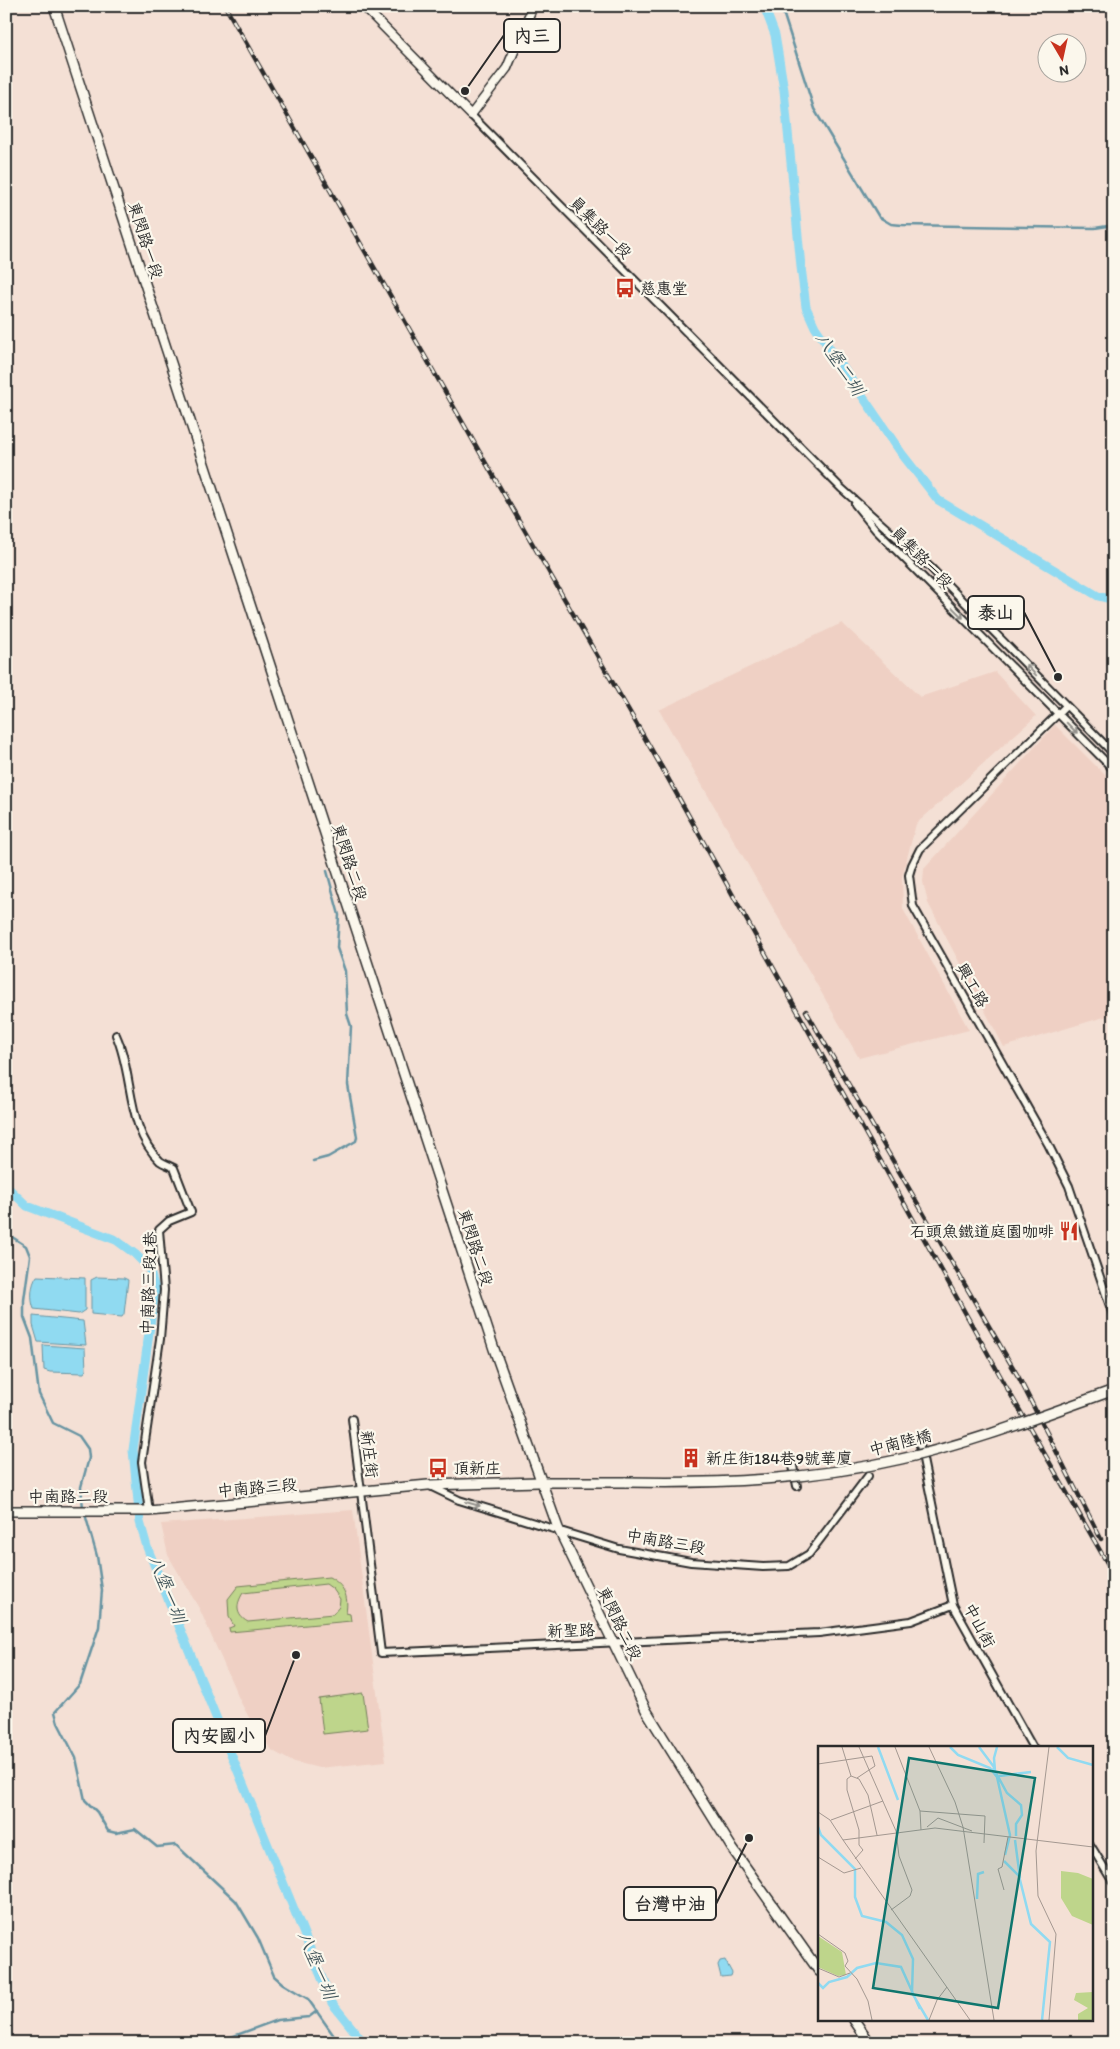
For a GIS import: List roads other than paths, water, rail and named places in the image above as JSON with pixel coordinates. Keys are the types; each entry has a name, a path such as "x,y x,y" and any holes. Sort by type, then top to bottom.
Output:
{"main road":[{"name":"東閔路一段","path":"54,6 210,484"},
{"name":"東閔路二段","path":"210,484 539,1482 558,1528 646,1710 732,1848 818,1970"},
{"name":"中南陸橋","path":"626,1482 677,1483 787,1478 857,1468 924,1453 1114,1390"},
{"name":"中南路三段","path":"131,1510 149,1511 428,1485 626,1482"},
{"name":"中南路二段","path":"6,1511 131,1510"},
{"path":"855,2022 870,2043"}],"street":[{"name":"員集路一段","path":"363,6 841,488 931,568 1114,754"},
{"path":"471,115 507,68 533,6"},
{"name":"員集路一段","path":"841,488 876,530 1114,770"},
{"name":"興工路","path":"1066,706 920,849 912,865 909,888 913,906 921,921 1048,1144 1069,1186 1114,1318"},
{"name":"中南路三段1巷","path":"116,1035 123,1050 143,1140 162,1163 174,1168 191,1212 169,1221 160,1230 164,1290 160,1339 142,1462 149,1511"},
{"name":"新庄街","path":"352,1419 361,1491"},
{"name":"中山街","path":"920,1445 953,1605 1032,1746"},
{"path":"793,1466 796,1486"},
{"name":"中南路三段","path":"428,1485 459,1500 558,1528 619,1549 656,1557 733,1565 789,1566 809,1554 868,1476"},
{"name":"新聖路","path":"361,1491 380,1654 819,1634 911,1622 953,1605"},
{"path":"1092,1848 1114,1884"}],"water":[{"path":"37,1276 85,1278 85,1310 79,1314 34,1309 32,1292 33,1283"},
{"path":"97,1277 124,1278 128,1280 122,1317 91,1314 91,1280"},
{"path":"33,1316 83,1321 86,1345 38,1342 33,1325"},
{"path":"43,1345 85,1348 86,1370 84,1373 50,1372 44,1370"},
{"path":"725,1960 732,1973 731,1976 721,1977 718,1965 720,1961"}],"waterway":[{"name":"八堡二圳","path":"764,6 775,35 784,90 806,307 815,327 902,454 938,500 1098,596 1114,600"},
{"path":"781,6 814,109 879,217 891,224 902,225 1095,228 1114,225"},
{"path":"313,1161 328,1157 356,1141 357,1137 348,1085 351,1026 347,1014 345,971 337,948 339,915 327,871"},
{"name":"八堡一圳","path":"6,1186 27,1206 116,1240 135,1254 149,1268 155,1289 133,1450 140,1522 147,1547 332,2003 364,2043"},
{"path":"6,1233 26,1246 30,1256 24,1300 24,1317 32,1338 39,1394 53,1423 79,1436 88,1449 89,1458 81,1487 83,1508"},
{"path":"85,1514 97,1556 102,1590 99,1627 80,1684 55,1712 58,1723 76,1758 85,1800 97,1812 108,1831 116,1833 135,1829 157,1847 176,1845 236,1901 258,1938 274,1976 283,1984 308,1999 339,2043"},
{"path":"215,2043 277,2020 309,2017 317,2011"}],"railway":[{"path":"225,6 665,773 1007,1388 1114,1575"},
{"path":"806,1011 1019,1378 1101,1539"}],"place":[{"name":"內三","path":"465,91"},
{"name":"慈惠堂","path":"625,288"},
{"name":"泰山","path":"1058,677"},
{"name":"石頭魚鐵道庭園咖啡","path":"1069,1231"},
{"name":"新庄街184巷9號華廈","path":"691,1458"},
{"name":"頂新庄","path":"438,1468"},
{"name":"內安國小","path":"296,1655"},
{"name":"台灣中油","path":"749,1838"}]}
